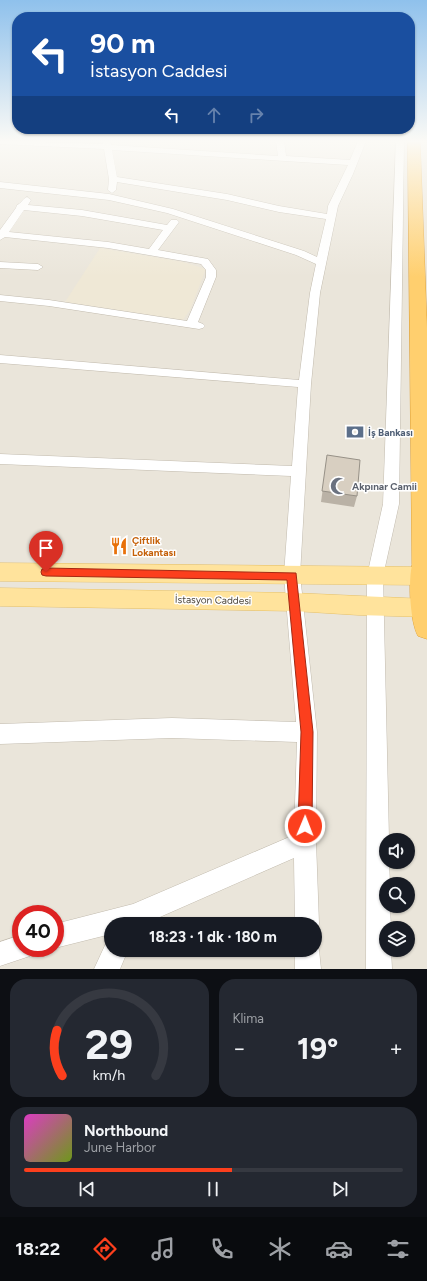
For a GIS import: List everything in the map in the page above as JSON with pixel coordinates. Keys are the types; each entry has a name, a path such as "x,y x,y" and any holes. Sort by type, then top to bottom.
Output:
{"highway":[{"path":"415,186 424,565 422,576 427,618"}],"main road":[{"path":"0,572 292,576 422,576"},
{"name":"İstasyon Caddesi","path":"0,597 294,602 377,607 427,618"}],"street":[{"path":"11,186 109,197 170,211 300,253 322,263"},
{"path":"109,197 112,186"},
{"path":"159,186 227,197 279,209 330,218"},
{"path":"306,917 304,842 307,732 292,576 305,384 315,293 330,218 343,186"},
{"path":"379,969 376,576 391,504 399,186"},
{"path":"0,298 49,303 195,325 211,277 211,270 204,261 102,245 1,236 14,211 36,189"},
{"path":"14,211 82,214 169,228"},
{"path":"152,252 179,215"},
{"path":"0,265 38,267"},
{"path":"0,359 305,384"},
{"path":"0,459 299,471"},
{"path":"0,734 172,728 307,732"},
{"path":"139,917 304,842"},
{"path":"64,934 104,926"},
{"path":"0,954 12,950"},
{"path":"107,969 113,957"},
{"path":"307,957 308,969"}],"shaded area":[{"path":"0,186 427,186 427,969 0,969"},
{"path":"100,248 183,262 206,269 190,310 183,320 65,302"}],"building":[{"name":"Akpınar Camii","path":"327,455 360,460 357,496 322,491"}],"place":[{"name":"İş Bankası","path":"355,432"},
{"name":"Akpınar Camii","path":"339,486"},
{"name":"Çiftlik Lokantası","path":"119,546"}],"route":[{"path":"46,572 292,576 307,732 305,826"}]}
